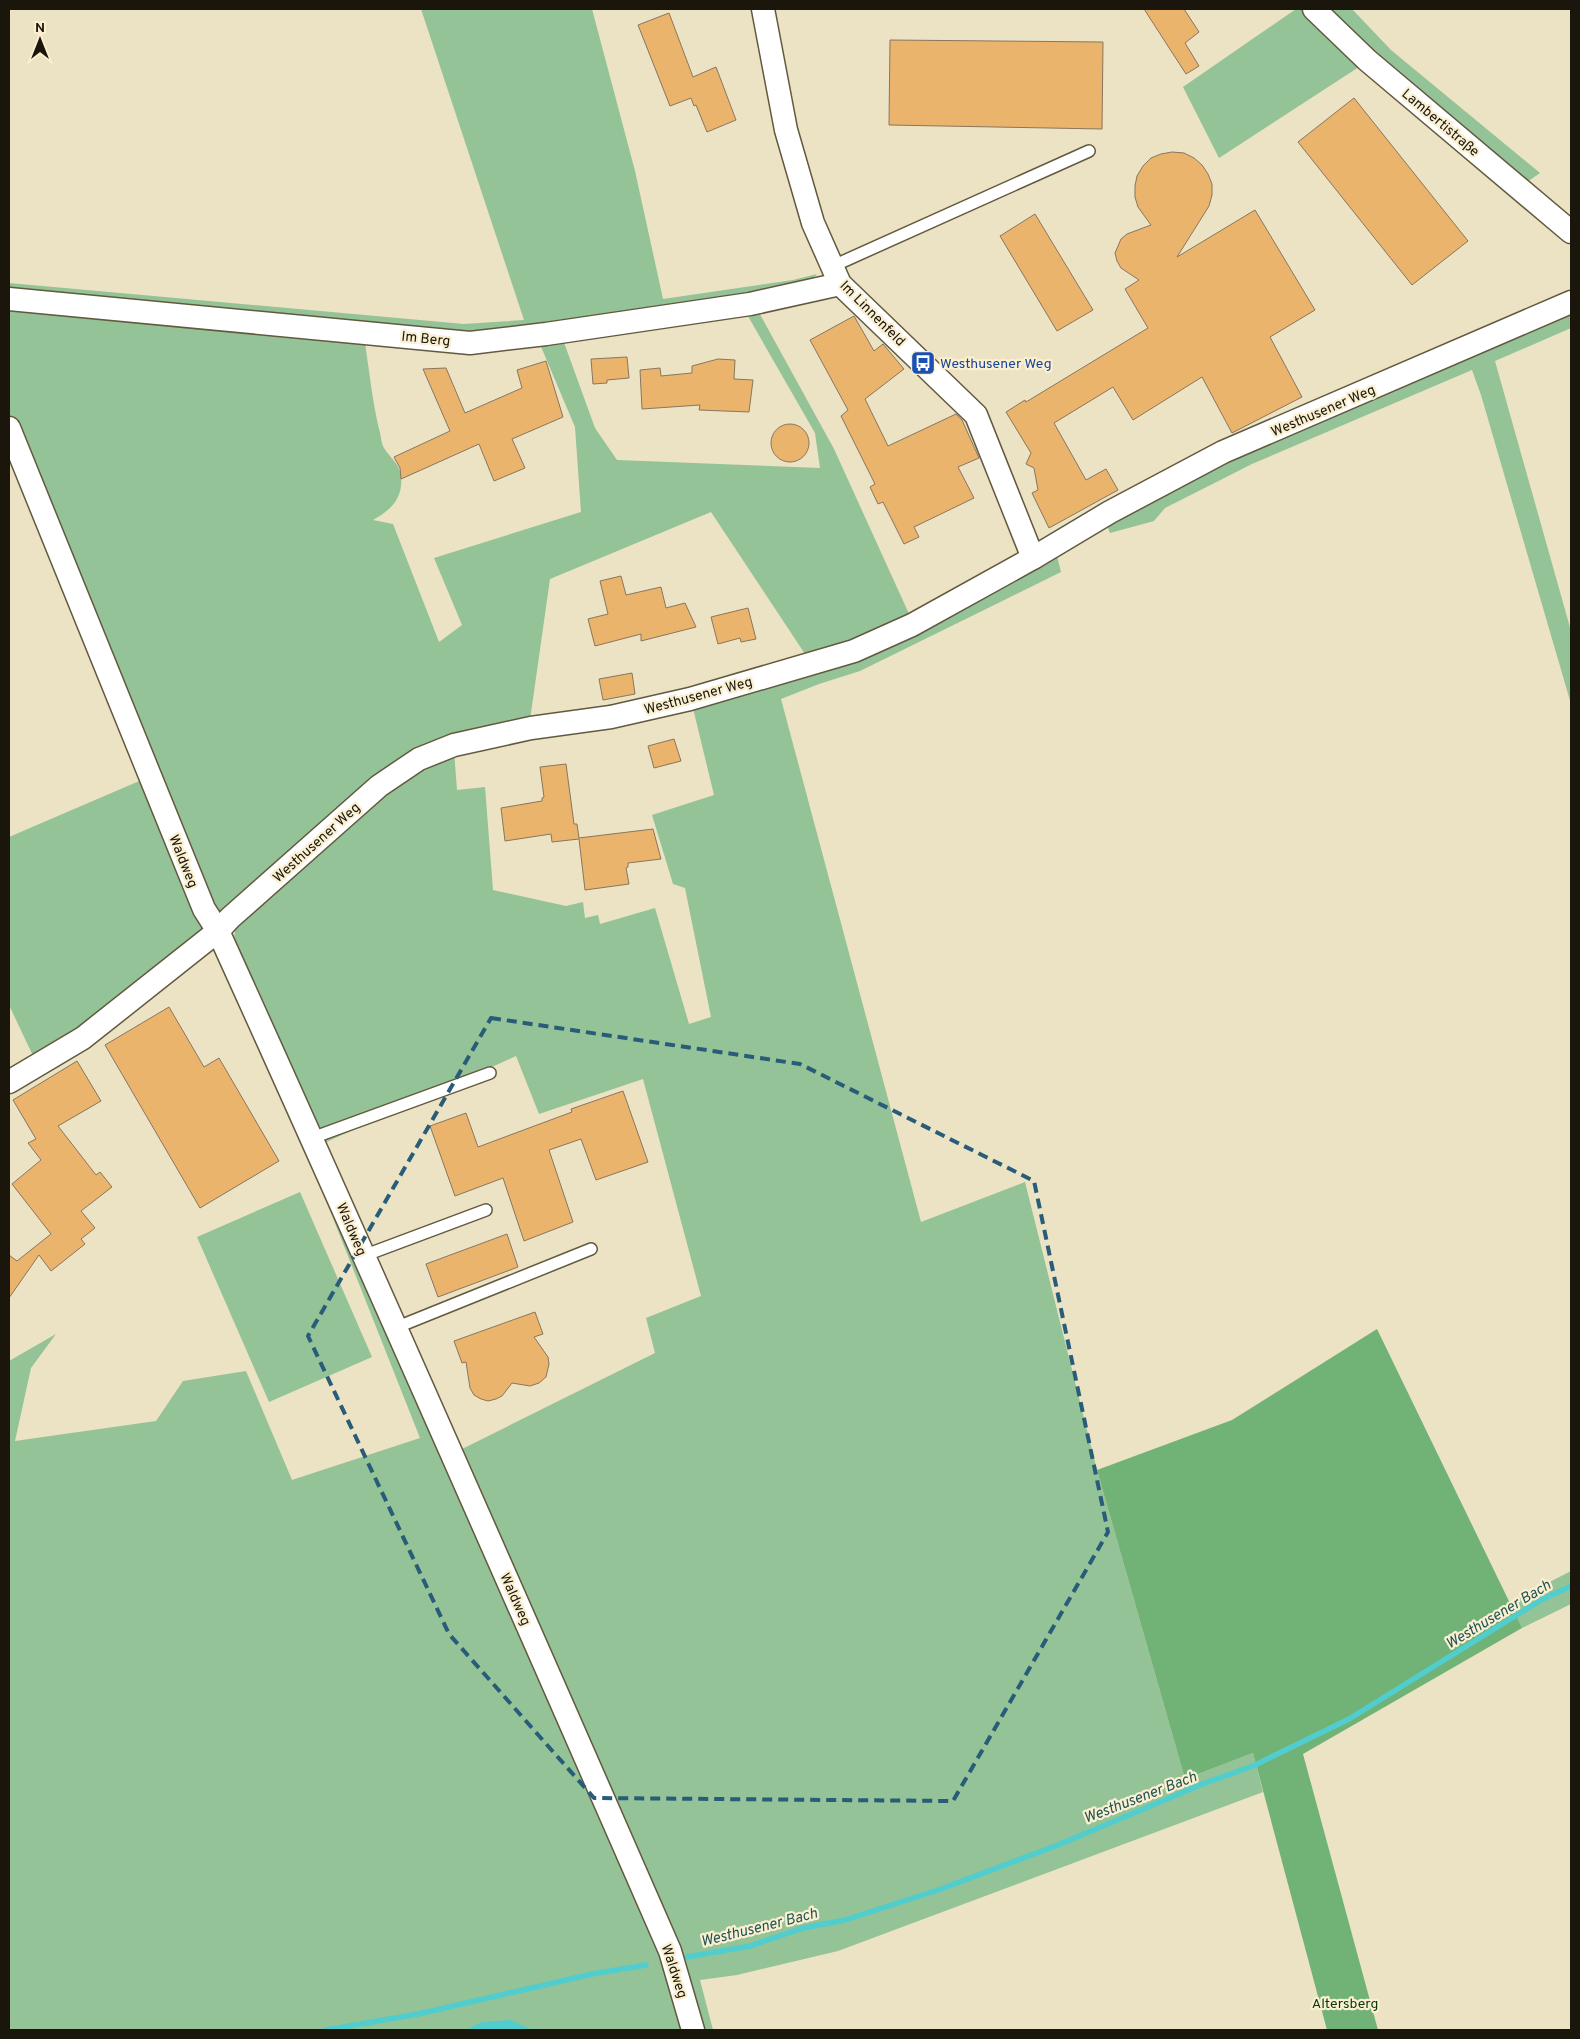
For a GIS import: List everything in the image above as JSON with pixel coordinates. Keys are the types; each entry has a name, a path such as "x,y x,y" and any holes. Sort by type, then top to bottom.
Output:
{"street":[{"name":"Im Linnenfeld","path":"764,9 786,130 813,223 836,275 976,414 1033,558"},
{"name":"Lambertistraße","path":"1314,9 1367,60 1571,232"},
{"name":"Im Berg","path":"9,299 470,343 546,334 750,304 836,275"},
{"name":"Westhusener Weg","path":"9,1082 83,1038 218,932 230,918 379,786 420,759 454,745 531,728 611,717 690,699 854,651 912,625 1033,558 1110,512 1223,452 1571,302"},
{"name":"Waldweg","path":"9,428 204,909 218,932 312,1138 670,1951 694,2030"}],"lane":[{"path":"836,275 1089,151"},
{"path":"312,1138 490,1073"},
{"path":"363,1256 486,1210"},
{"path":"395,1328 591,1249"}],"highlighted area":[{"path":"491,1018 800,1064 1034,1181 1108,1532 953,1801 594,1798 449,1634 308,1336"}],"green space":[{"path":"421,9 592,9 635,171 663,299 793,280 817,274 809,283 796,287 472,337 9,293 9,283 464,324 524,320"},
{"path":"1296,9 1301,9 1362,65 1219,158 1183,87"},
{"path":"1329,9 1352,9 1391,50 1540,173 1527,182 1384,62"},
{"path":"9,302 364,337 374,406 382,444 397,464 401,479 400,492 395,502 383,514 373,520 393,524 439,642 462,625 434,558 581,512 575,427 539,342 562,337 595,428 617,460 820,468 815,433 745,311 757,309 834,449 910,616 852,643 807,657 711,512 550,579 530,720 452,739 218,915 9,418"},
{"path":"1571,312 1571,328 1495,361 1571,631 1571,704 1481,395 1472,370 1252,464 1165,508 1154,521 1110,533 1108,528 1118,517 1226,460"},
{"path":"1057,556 1061,572 860,671 781,699 921,1222 1025,1182 1097,1470 1185,1779 1253,1753 1263,1792 838,1951 737,1975 700,1980 713,2030 701,2030 460,1450 655,1353 646,1318 701,1296 643,1079 539,1114 516,1056 322,1144 236,954 234,938 236,924 384,790 454,751 457,790 485,787 493,890 566,906 583,902 585,918 598,915 600,924 655,908 689,1024 711,1017 685,888 673,884 652,815 714,795 692,704 819,669"},
{"path":"144,779 205,930 201,938 35,1060 9,1005 9,837"},
{"path":"308,1155 664,1947 689,2030 9,2030 9,1361 56,1334 31,1368 15,1441 156,1421 183,1381 246,1371 292,1480 420,1438"},
{"path":"300,1192 372,1357 269,1402 197,1237"},
{"name":"Altersberg","path":"1377,1329 1522,1628 1303,1754 1378,2030 1327,2030 1253,1753 1185,1779 1097,1470 1232,1420"},
{"path":"1571,1571 1571,1604 1522,1628 1509,1603"}],"water":[{"path":"511,2020 532,2030 466,2030 482,2022"}],"building":[{"path":"1144,9 1184,9 1199,32 1185,43 1199,66 1186,74"},
{"path":"669,13 693,77 716,67 736,120 707,132 696,105 694,106 691,98 670,106 638,25"},
{"path":"890,40 1103,42 1102,129 889,125"},
{"path":"1354,98 1468,241 1412,285 1298,142"},
{"path":"1172,152 1184,153 1194,158 1202,165 1212,184 1209,206 1177,257 1255,210 1315,310 1270,337 1302,397 1232,433 1202,377 1133,420 1113,387 1054,423 1086,480 1106,469 1118,490 1049,528 1032,493 1038,490 1034,468 1026,464 1031,453 1006,412 1025,400 1026,402 1148,328 1125,289 1139,280 1121,268 1115,253 1121,239 1127,234 1151,225 1138,207 1135,197 1137,176 1151,158"},
{"path":"1035,214 1093,310 1057,331 1000,236"},
{"path":"854,316 874,351 883,344 904,369 865,399 888,446 956,414 962,420 979,458 958,467 974,498 914,527 919,537 904,544 883,502 878,504 870,487 875,484 841,416 848,410 810,340"},
{"path":"627,357 629,378 607,380 607,383 593,384 591,359"},
{"path":"718,359 735,360 734,379 753,380 749,412 699,410 700,405 642,409 640,370 660,368 661,376 692,373 692,366"},
{"path":"546,361 563,417 512,439 525,468 494,481 479,444 401,479 400,468 394,457 450,431 423,369 446,368 465,413 522,388 517,370"},
{"path":"790,424 804,429 809,443 804,457 790,462 776,457 771,443 776,429"},
{"path":"621,576 626,595 661,587 666,608 685,603 696,627 641,641 641,634 595,646 588,619 608,614 600,581"},
{"path":"748,608 756,639 741,642 740,638 718,644 711,617"},
{"path":"632,673 635,694 603,700 599,679"},
{"path":"674,739 681,761 654,768 648,746"},
{"path":"566,764 574,824 577,824 579,838 653,829 661,859 628,863 626,868 629,884 585,890 579,839 552,842 551,834 505,841 501,808 542,801 544,797 540,767"},
{"path":"169,1007 204,1067 219,1058 279,1161 200,1208 105,1045"},
{"path":"77,1061 101,1101 58,1126 96,1175 100,1172 112,1187 81,1211 95,1228 81,1239 85,1244 51,1271 39,1255 9,1298 9,1255 17,1261 51,1234 12,1184 41,1160 28,1143 36,1139 13,1100"},
{"path":"623,1091 648,1162 596,1180 581,1139 549,1150 573,1222 524,1241 503,1178 455,1196 430,1126 466,1113 478,1147 572,1112 571,1109"},
{"path":"507,1234 518,1267 438,1297 426,1264"},
{"path":"535,1312 543,1334 534,1337 548,1357 549,1364 546,1377 539,1383 530,1386 512,1383 502,1396 488,1401 474,1395 470,1388 466,1362 462,1363 454,1341"}],"waterway":[{"name":"Westhusener Bach","path":"687,1957 750,1946 803,1928 845,1920 941,1889 1058,1845 1205,1783 1253,1766 1349,1719 1541,1600 1571,1586"},
{"name":"Westhusener Bach","path":"326,2030 418,2014 592,1974 646,1965"}],"place":[{"name":"Westhusener Weg","path":"923,363"}]}
